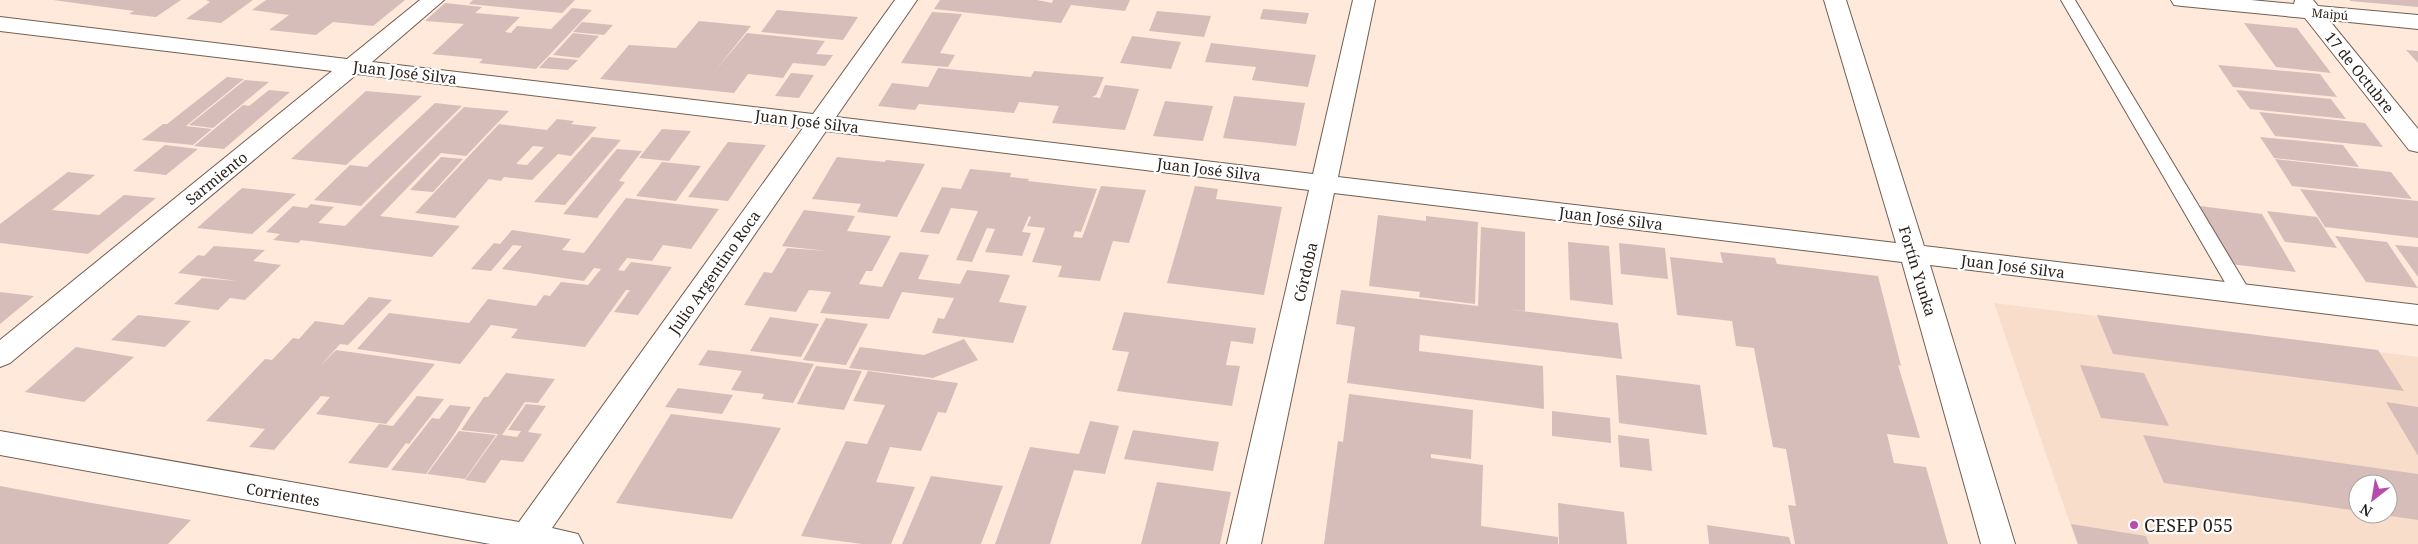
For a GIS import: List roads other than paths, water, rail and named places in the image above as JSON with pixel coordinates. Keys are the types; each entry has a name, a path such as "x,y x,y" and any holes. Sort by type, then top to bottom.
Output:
{"street":[{"name":"Sarmiento","path":"0,356 433,0"},
{"name":"Julio Argentino Roca","path":"525,541 906,0"},
{"name":"Córdoba","path":"1244,544 1364,0"},
{"name":"Fortín Yunka","path":"1835,0 1914,254 1998,544"},
{"name":"Maipú","path":"2182,0 2306,6 2418,22"},
{"name":"17 de Octubre","path":"2306,6 2418,145"},
{"name":"Juan José Silva","path":"0,24 2418,315"},
{"name":"Corrientes","path":"0,443 525,541 566,544"}],"lane":[{"path":"2068,0 2241,293"}],"place":[{"name":"CESEP 055","path":"2134,525"}]}
